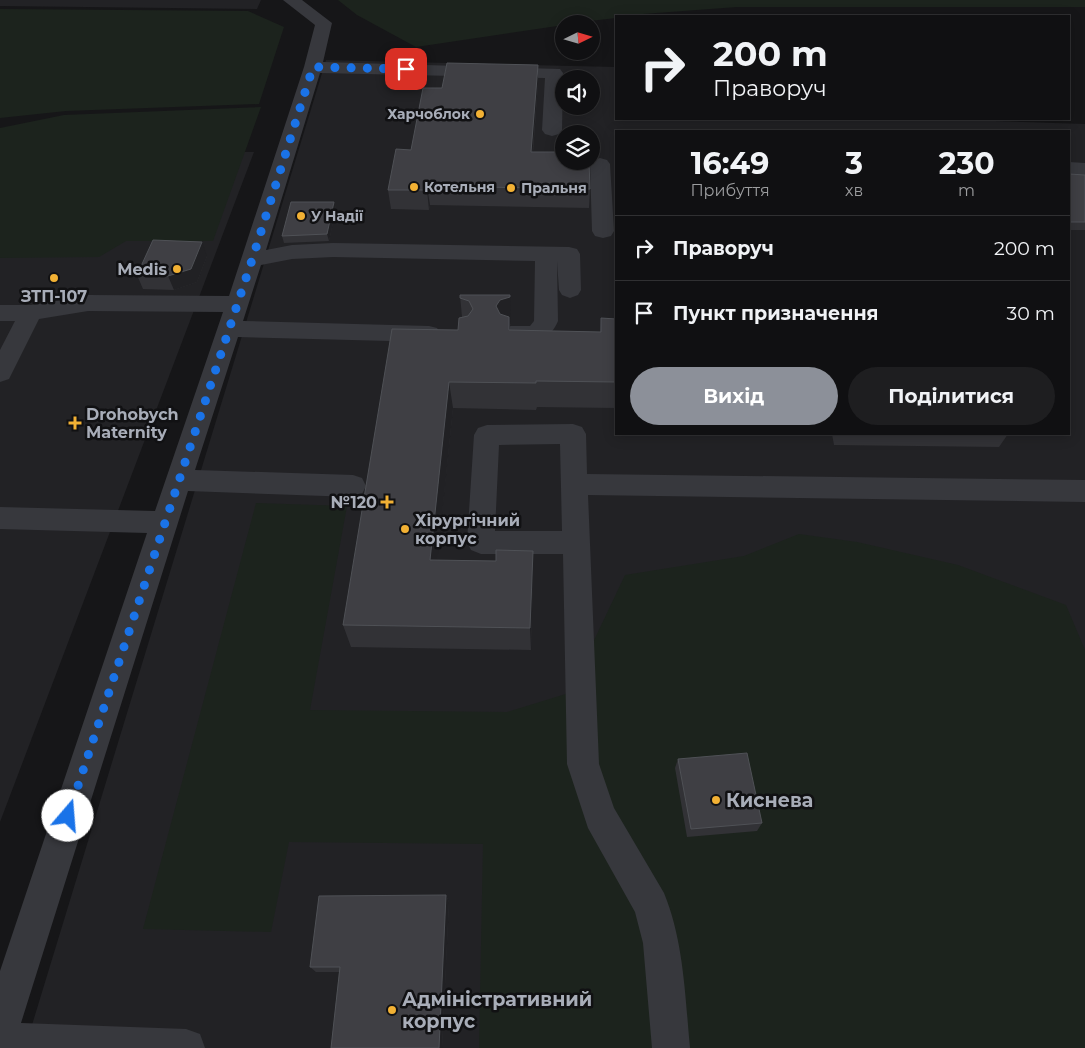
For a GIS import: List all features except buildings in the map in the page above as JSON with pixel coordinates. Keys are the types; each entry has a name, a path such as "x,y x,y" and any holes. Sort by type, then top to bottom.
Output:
{"lane":[{"path":"0,1029 164,522 252,260 313,67 324,23 291,0"},
{"path":"313,67 554,73 552,130"},
{"path":"1070,168 1085,168"},
{"path":"570,290 595,241 600,170"},
{"path":"252,260 292,252 333,250 546,254 595,241"},
{"path":"511,334 537,334 544,329 546,321 546,254"},
{"path":"0,313 31,313 88,303 237,304"},
{"path":"0,373 31,313"},
{"path":"228,329 452,334"},
{"path":"577,543 481,542 487,435 574,434 576,484 583,764 600,816 651,906 661,943 671,1048"},
{"path":"178,480 353,486"},
{"path":"576,484 1085,491"},
{"path":"0,518 164,522"},
{"path":"0,1041 186,1048"}],"shaded area":[{"path":"0,0 261,0 257,9 0,6"},
{"path":"338,0 1085,0 1085,7 737,7 615,15 615,18 600,20 600,15 555,15 555,26 416,47 357,15"},
{"path":"0,9 248,11 284,27 259,104 66,111 0,118"},
{"path":"326,60 615,67 615,120 965,120 1085,124 1085,1048 25,1048"},
{"path":"261,107 213,241 126,241 99,257 0,258 0,128 64,115"},
{"name":"Drohobych Maternity","path":"0,152 254,152 0,822"},
{"path":"256,503 347,506 310,710 507,712 569,693 625,575 744,556 799,534 857,542 958,565 1066,605 1085,650 1085,1048 479,1048 483,844 289,842 271,932 143,929"}],"place":[{"name":"Харчоблок","path":"480,114"},
{"name":"Котельня","path":"414,187"},
{"name":"Пральня","path":"511,188"},
{"name":"У Надії","path":"301,216"},
{"name":"Medis","path":"177,269"},
{"name":"ЗТП-107","path":"54,278"},
{"name":"Drohobych Maternity","path":"75,423"},
{"name":"№120","path":"387,502"},
{"name":"Хірургічний корпус","path":"405,529"},
{"name":"Киснева","path":"716,800"},
{"name":"Адміністративний корпус","path":"392,1010"}],"route":[{"path":"68,816 122,648 252,260 313,67 406,69"}]}
